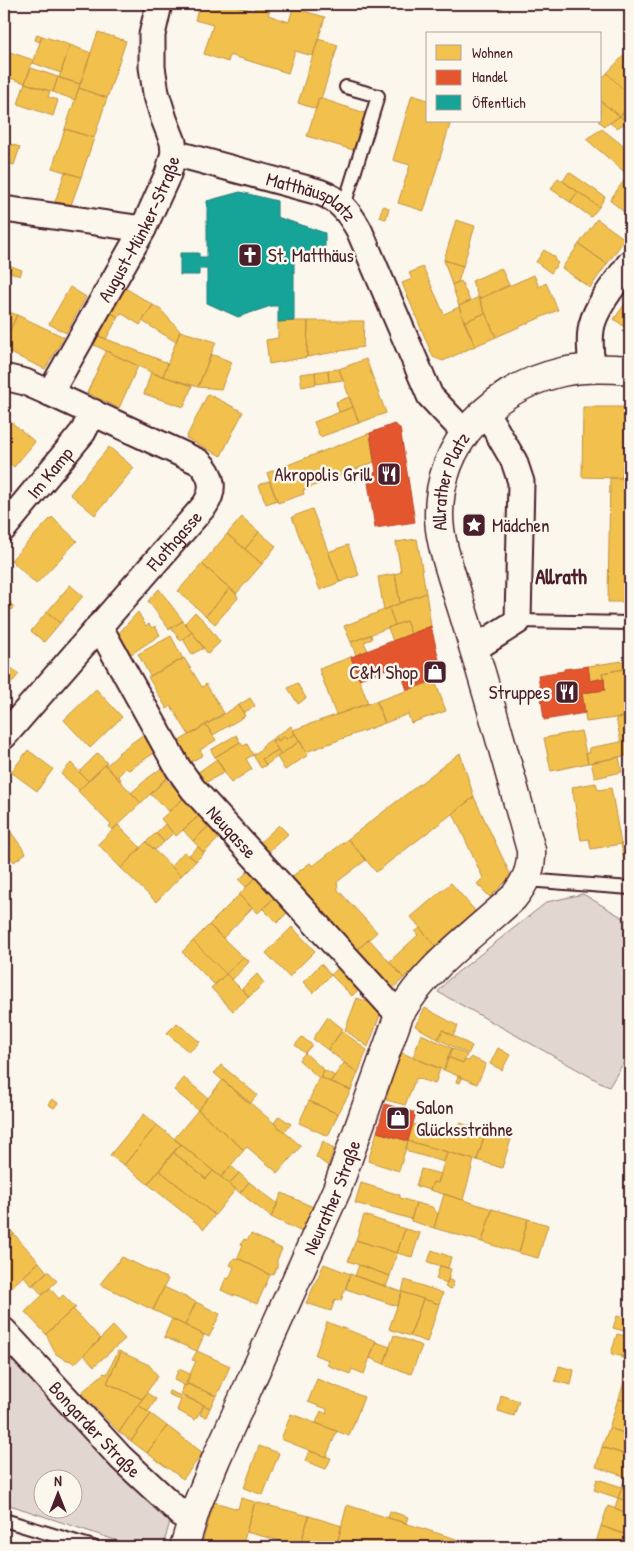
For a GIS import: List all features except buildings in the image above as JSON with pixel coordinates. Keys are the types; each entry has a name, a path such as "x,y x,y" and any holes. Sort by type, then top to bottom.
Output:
{"street":[{"name":"August-Münker-Straße","path":"50,393 143,229 168,174 174,153 173,142 158,99 152,67 152,35 159,4"},
{"name":"Matthäusplatz","path":"174,153 319,192 344,206 359,230 430,396 465,433"},
{"path":"4,209 143,229"},
{"path":"592,369 592,322 630,263"},
{"name":"Allrather Platz","path":"526,880 531,866 531,850 444,548 439,522 440,495 444,477 453,453 465,433 485,411 506,394 525,384 563,372 592,369 630,370"},
{"path":"4,377 50,393"},
{"name":"Flothgasse","path":"4,736 205,505 211,494 212,484 206,470 199,462 50,393"},
{"name":"Allrather Platz","path":"485,411 514,461 521,482 518,621"},
{"name":"Im Kamp","path":"4,528 83,432 93,412"},
{"path":"474,648 518,621"},
{"name":"Neugasse","path":"99,626 178,768 193,789 399,1015"},
{"name":"Neurather Straße","path":"187,1535 216,1458 337,1190 399,1015 427,976 513,898 526,880"},
{"name":"Bongarder Straße","path":"4,1331 110,1447 144,1481 187,1535"}],"lane":[{"path":"344,206 378,96 346,87"},
{"path":"518,621 630,623"},
{"path":"526,880 630,888"},
{"path":"4,1520 93,1547"}],"shaded area":[{"path":"583,894 630,922 630,1052 609,1087 438,992 449,979 547,902"},
{"path":"4,1344 170,1521 163,1547 136,1547 49,1518 82,1518 82,1468 32,1468 32,1512 4,1503"}],"place":[{"name":"St. Matthäus","path":"250,255"},
{"name":"Akropolis Grill","path":"389,474"},
{"name":"Mädchen","path":"474,525"},
{"name":"C&M Shop","path":"435,672"},
{"name":"Struppes","path":"567,692"},
{"name":"Salon Glückssträhne","path":"398,1118"}],"district":[{"name":"Allrath","path":"561,576"}]}
